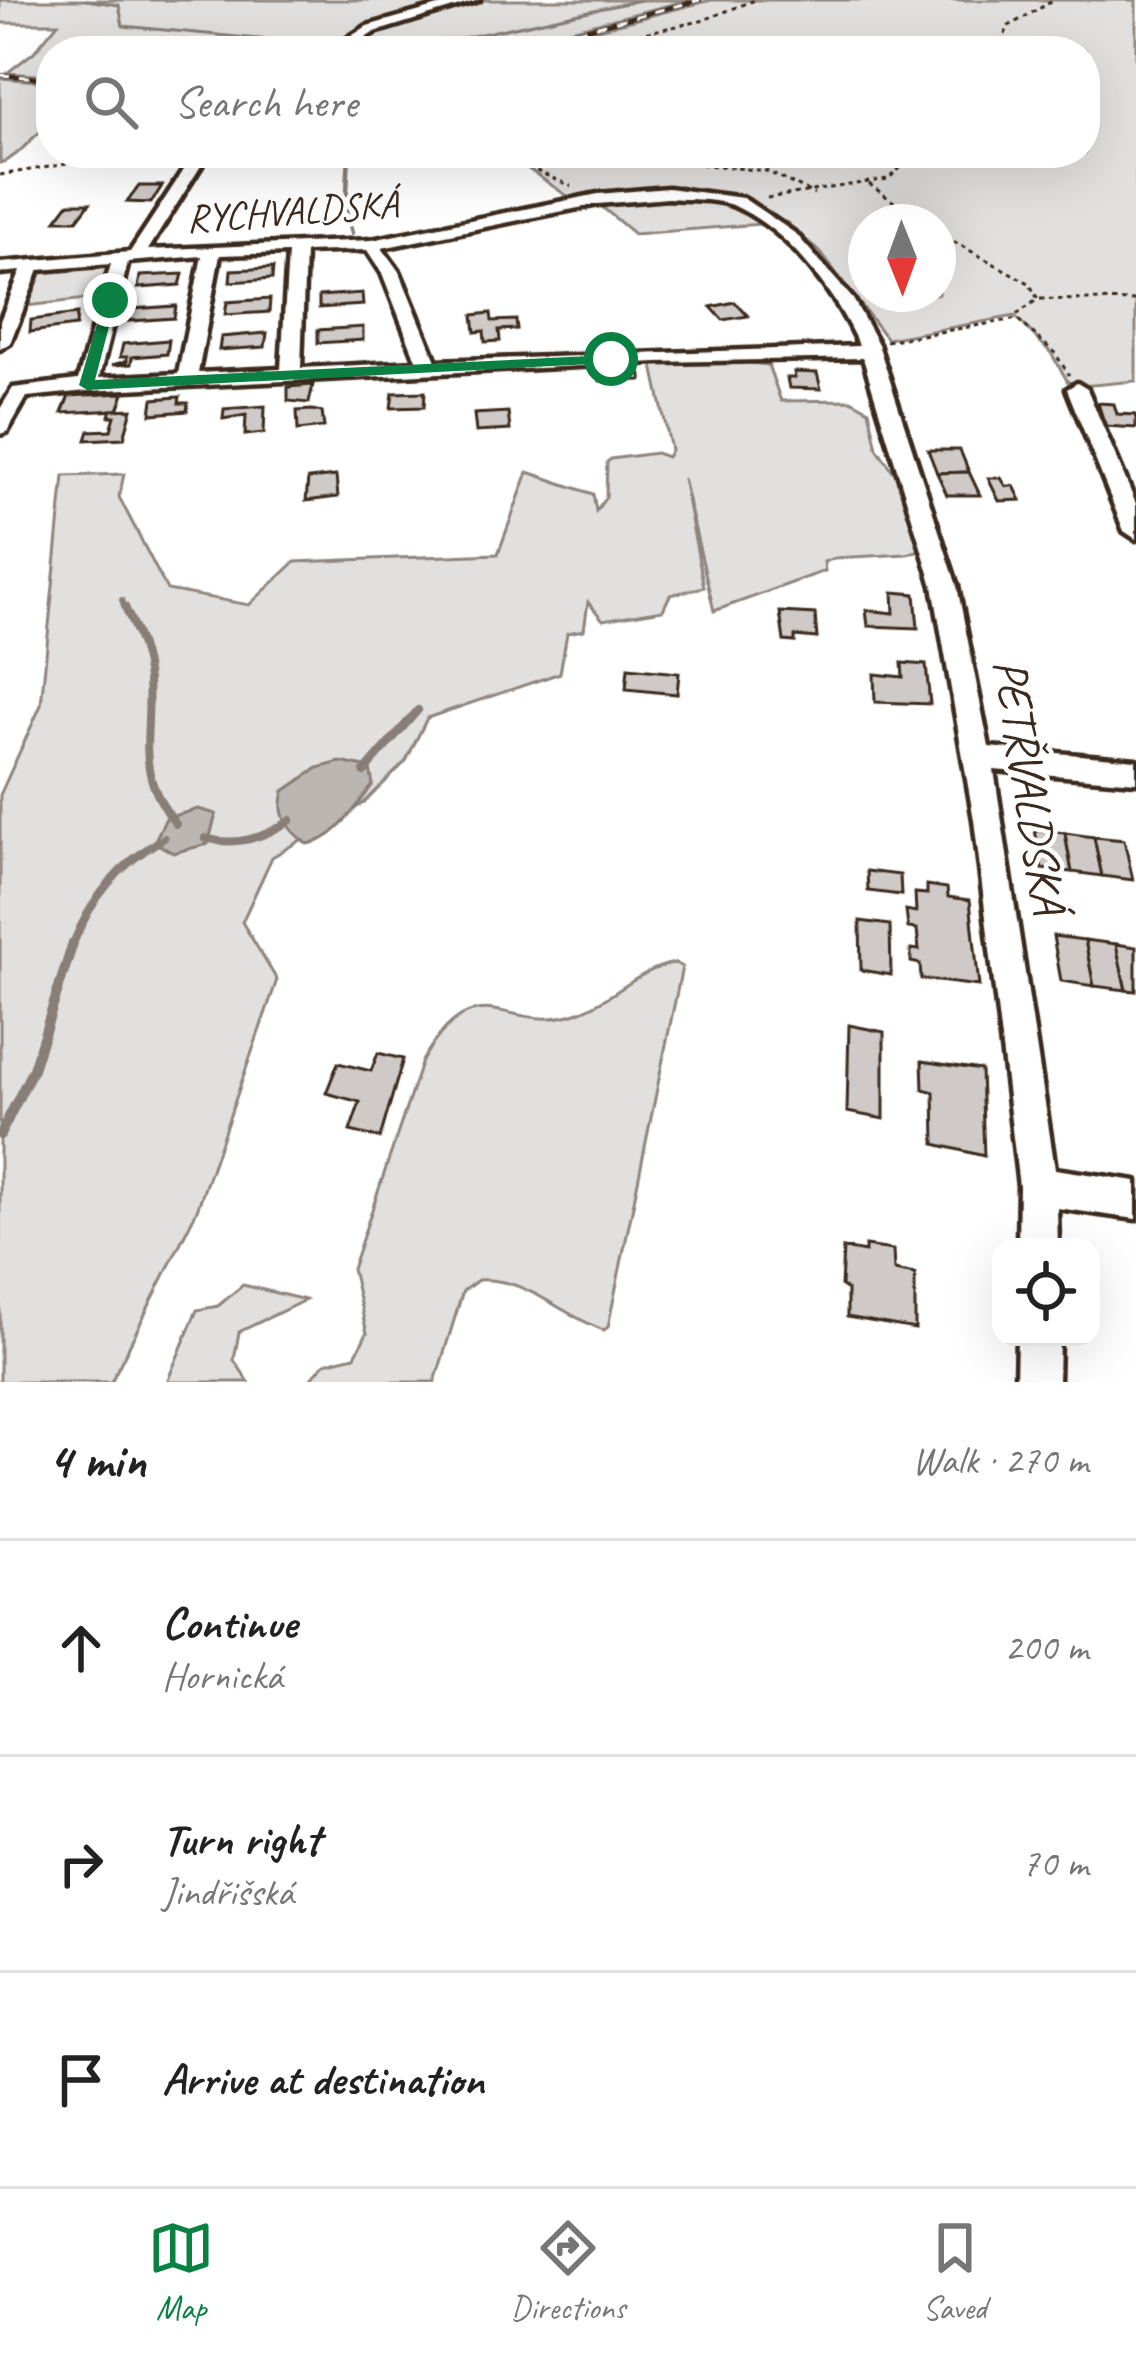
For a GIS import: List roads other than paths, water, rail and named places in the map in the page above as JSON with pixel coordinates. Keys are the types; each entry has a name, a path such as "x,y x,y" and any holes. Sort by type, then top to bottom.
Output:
{"street":[{"path":"359,36 473,0"},
{"path":"87,385 129,256 191,168"},
{"name":"RYCHVALDSKÁ","path":"0,268 212,250 372,245 598,199 668,193 737,201 775,226 816,265 885,345"},
{"path":"372,245 391,274 429,369"},
{"path":"291,373 297,248"},
{"path":"188,380 212,250"},
{"path":"0,343 33,264"},
{"path":"0,428 20,392 87,385 885,345"},
{"name":"PETŘVALDSKÁ","path":"885,345 945,586 977,757 1038,1186 1038,1238"},
{"path":"1077,388 1136,531"},
{"path":"977,757 1136,771"},
{"path":"1038,1186 1136,1200"},
{"path":"1037,1382 1038,1346"}],"waterway":[{"path":"86,0 119,5 123,26 227,36"},
{"path":"472,36 641,0"},
{"path":"348,168 346,210 352,233"},
{"path":"122,600 126,610"},
{"path":"125,607 147,670 149,771 176,824"},
{"path":"364,772 418,710"},
{"path":"205,838 249,839 291,820"},
{"path":"72,946 108,884 164,838"},
{"path":"0,1135 33,1069 72,946"}],"railway":[{"path":"558,36 700,0"},
{"path":"0,75 36,78"}]}
